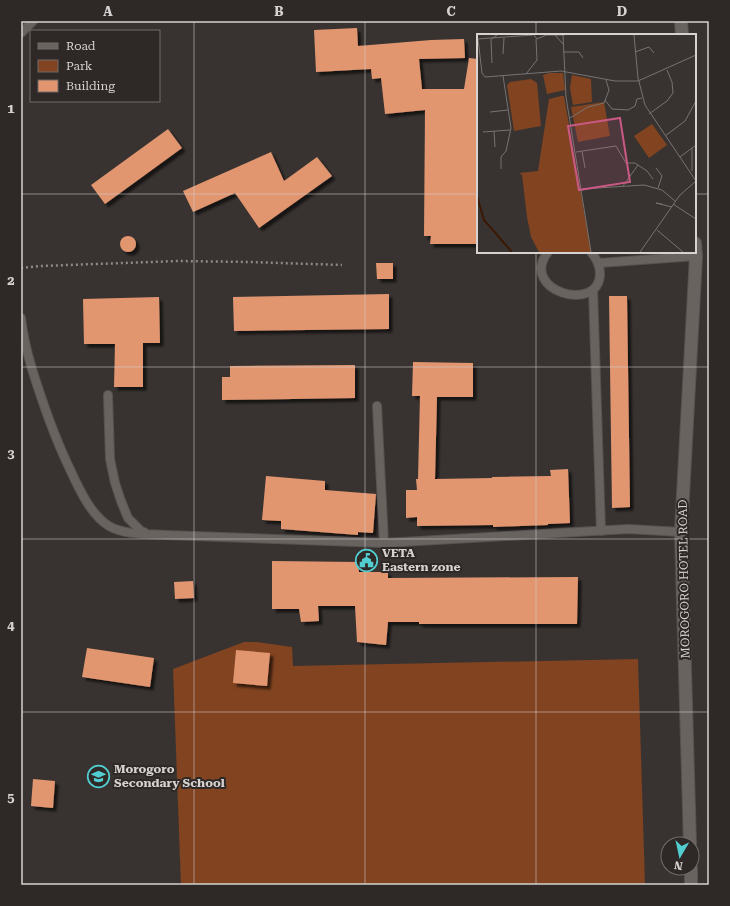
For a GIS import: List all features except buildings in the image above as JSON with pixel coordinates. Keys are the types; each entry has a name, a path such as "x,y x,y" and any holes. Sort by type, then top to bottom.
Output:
{"street":[{"path":"681,21 682,34"},
{"name":"MOROGORO HOTEL ROAD","path":"690,836 681,532 696,253"}],"lane":[{"path":"21,33 33,21"},
{"path":"547,253 542,262 542,273 544,278 547,283 557,291 571,294 584,294 596,287 599,281 599,263 592,253"},
{"path":"599,263 696,256"},
{"path":"593,290 602,531"},
{"path":"21,318 26,348 46,412 62,452 90,506 98,516 111,527 131,532 166,535 384,543 628,529 681,532"},
{"path":"108,396 111,464 115,483 125,513 142,532 166,535"},
{"path":"377,406 384,543"}],"path":[{"path":"21,268 178,261 342,265"}],"green space":[{"path":"244,642 257,642 292,647 293,666 638,659 645,885 181,885 173,669"}],"place":[{"name":"VETA Eastern zone","path":"367,560"},
{"name":"Morogoro Secondary School","path":"99,776"}]}
